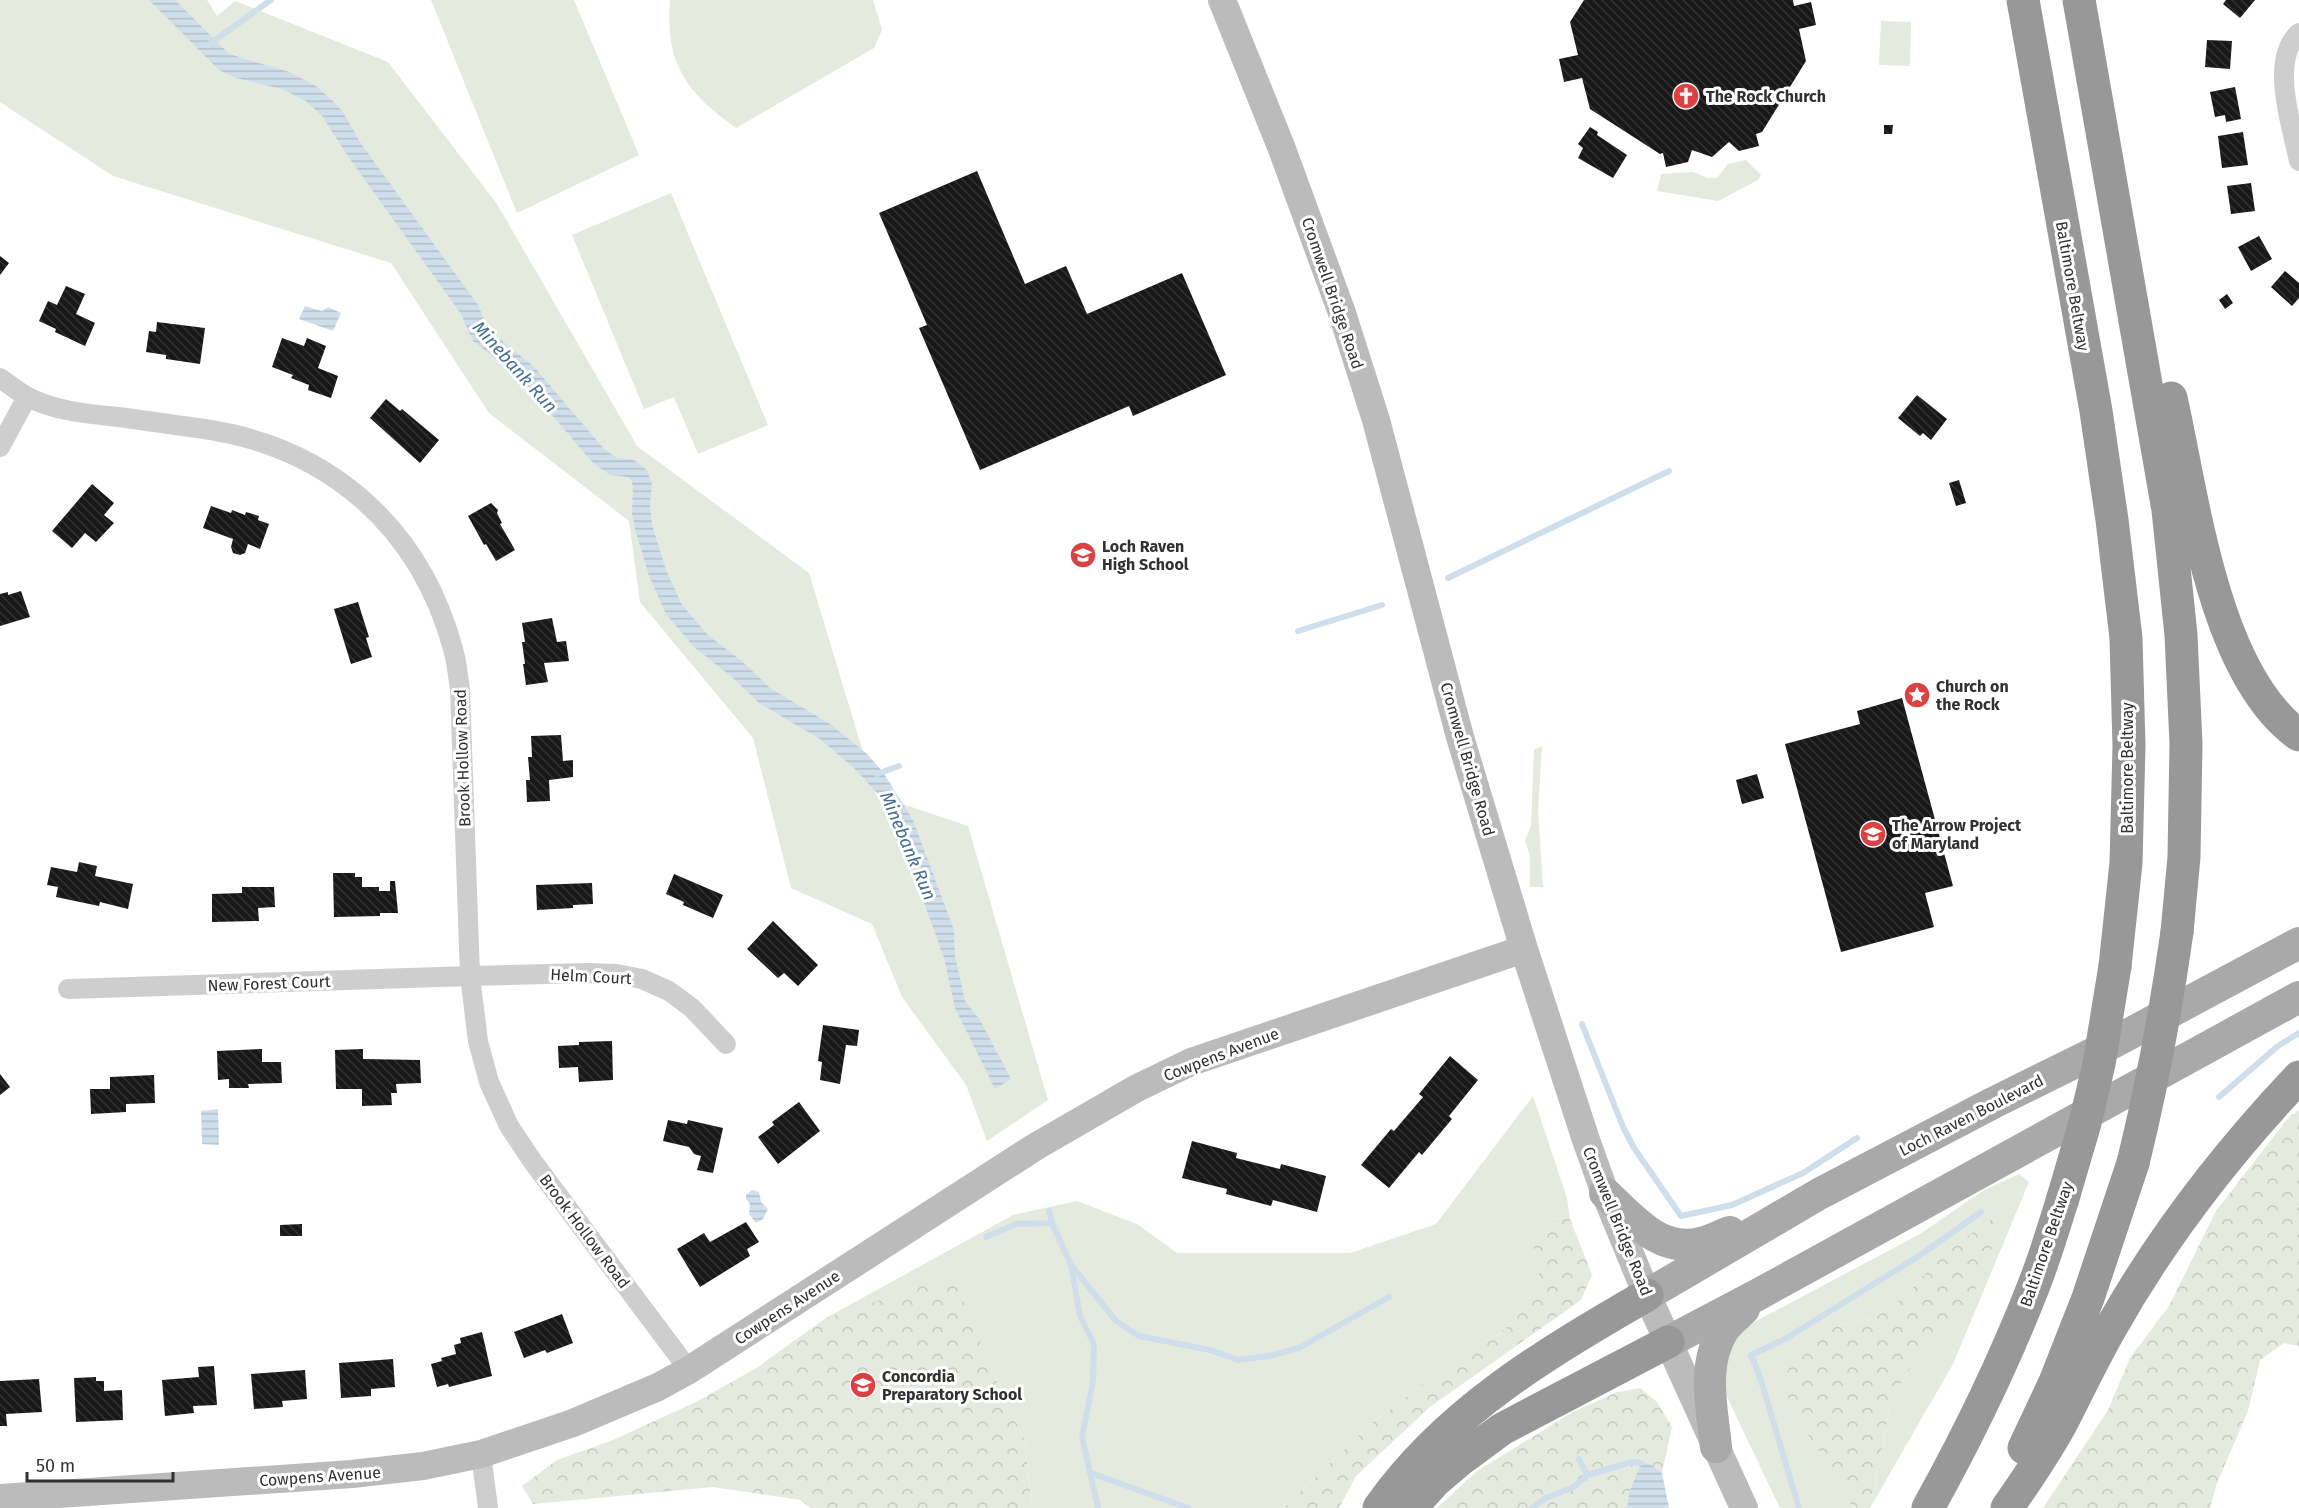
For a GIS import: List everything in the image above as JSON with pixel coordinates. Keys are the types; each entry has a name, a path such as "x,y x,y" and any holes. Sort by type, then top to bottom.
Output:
{"highway":[{"name":"Baltimore Beltway","path":"1928,1508 1962,1446 2002,1364 2035,1283 2063,1198 2099,1064 2115,966 2126,863 2129,746 2126,638 2112,520 2096,411 2023,0"},
{"path":"2079,4 2172,402 2197,529 2213,587 2246,670 2263,698 2288,727 2299,735"},
{"path":"1992,1508 2015,1468 2055,1382 2088,1298 2133,1162 2151,1091 2163,1030 2177,932 2184,857 2186,744 2181,635 2168,510 2079,4"},
{"path":"2007,1508 2059,1426 2109,1330 2160,1249 2206,1183 2299,1077"},
{"path":"1379,1508 1389,1493 1436,1441 1472,1408 1510,1378 1556,1348 1647,1295"},
{"path":"1411,1508 1434,1482 1502,1429 1668,1342"}],"main road":[{"name":"Loch Raven Boulevard","path":"1647,1295 1819,1194 2090,1055 2299,943"},
{"path":"1668,1342 1760,1294 2299,997"},
{"path":"1605,1193 1651,1234 1668,1244 1687,1245 1704,1243 1819,1194"},
{"path":"1716,1447 1709,1376 1711,1359 1725,1327 1760,1294"}],"street":[{"name":"Cromwell Bridge Road","path":"1222,0 1316,242 1376,420 1460,737 1524,949 1605,1193 1647,1295 1744,1508"},
{"path":"2299,33 2292,39 2283,66 2284,84 2299,161"},
{"name":"Brook Hollow Road","path":"0,378 27,397 65,409 206,429 241,435 272,444 330,473 360,496 386,522 409,552 443,616 454,651 460,690 470,976 478,1041 489,1082 508,1126 689,1370"},
{"path":"0,447 27,397"},
{"name":"Cowpens Avenue","path":"0,1497 392,1471 481,1454 619,1405 689,1370 1035,1148 1137,1088 1191,1062 1524,949"},
{"name":"Helm Court","path":"470,976 587,973 642,979 669,991 692,1008 726,1044"},
{"name":"New Forest Court","path":"68,990 470,976"},
{"path":"481,1454 488,1508"}],"green space":[{"path":"0,0 207,0 217,16 235,1 388,62 497,204 637,446 809,573 876,795 968,826 1048,1100 987,1141 966,1085 902,997 872,924 791,888 753,738 640,602 629,521 489,413 391,263 113,176 0,102"},
{"path":"431,0 574,0 639,155 517,213"},
{"path":"670,0 873,0 882,30 874,48 736,128 704,102 682,74 671,42"},
{"path":"1881,21 1911,22 1910,66 1879,65"},
{"path":"1746,160 1761,175 1758,180 1718,201 1657,191 1661,174 1693,172 1707,178 1717,178 1728,164"},
{"path":"671,193 768,425 698,454 674,397 644,409 572,235"},
{"path":"1542,746 1538,810 1543,887 1530,887 1530,856 1525,841 1531,825 1534,750"},
{"path":"1533,1096 1567,1198 1570,1219 1551,1218 1532,1240 1540,1281 1515,1320 1501,1333 1462,1354 1372,1423 1283,1508 1032,1508 1025,1441 991,1368 826,1318 1013,1215 1077,1201 1137,1224 1177,1253 1350,1253 1436,1224"},
{"path":"2299,1110 2299,1346 2284,1343 2260,1360 2248,1411 2217,1483 2210,1508 2043,1508 2108,1410 2130,1358 2169,1306 2216,1211 2288,1118"},
{"path":"2019,1174 2029,1182 1953,1364 1870,1508 1863,1508 1874,1490 1892,1397 1914,1362 1966,1314 1997,1219 1990,1220 1945,1252 1909,1292 1883,1313 1868,1319 1828,1328 1796,1418 1853,1508 1780,1508 1726,1395 1721,1372 1723,1355 1743,1328 1920,1234 1984,1190"},
{"path":"1551,1218 1570,1219 1592,1275 1581,1300 1430,1407 1356,1476 1339,1508 1283,1508 1372,1423 1462,1354 1501,1333 1515,1320 1540,1281 1532,1240"},
{"path":"1997,1219 1999,1227 1997,1235 1966,1314 1914,1362 1892,1397 1874,1490 1863,1508 1853,1508 1796,1418 1787,1395 1785,1379 1797,1348 1801,1342 1828,1328 1868,1319 1883,1313 1909,1292 1945,1252 1990,1220"},
{"name":"Concordia Preparatory School","path":"953,1276 991,1368 1025,1441 1032,1508 811,1508 800,1500 713,1487 533,1504 522,1486 557,1460 613,1440 698,1401 758,1367 826,1318"},
{"path":"1640,1388 1657,1402 1672,1427 1662,1473 1650,1464 1629,1493 1627,1508 1437,1508 1477,1471 1573,1412 1617,1392"}],"water":[{"name":"Minebank Run","path":"149,0 175,0 229,54 289,72 316,86 335,103 362,145 478,305 488,329 534,367 605,450 617,458 634,460 647,470 652,484 650,504 652,525 666,570 682,605 707,634 745,664 770,688 830,724 867,754 883,772 913,820 954,930 955,956 965,1001 980,1020 1011,1079 995,1089 955,1008 944,958 900,836 876,792 854,768 820,739 759,703 733,678 694,647 666,614 649,576 635,529 631,480 628,477 610,475 593,463 522,380 473,341 461,314 347,155 322,116 306,101 282,89 236,78 219,70"},
{"path":"305,306 322,311 328,307 341,313 333,331 299,319"},
{"path":"218,1109 219,1145 202,1144 201,1111"},
{"path":"752,1190 759,1192 761,1202 768,1209 763,1219 756,1223 749,1214 750,1204 746,1199 746,1195"},
{"path":"1641,1463 1650,1464 1662,1473 1669,1508 1627,1508 1629,1493"}],"building":[{"name":"The Rock Church","path":"1584,0 1793,0 1794,6 1811,2 1816,25 1799,29 1806,61 1762,132 1756,134 1759,146 1739,151 1729,142 1712,157 1692,150 1688,162 1666,167 1663,153 1660,154 1590,109 1582,78 1564,82 1559,59 1578,55 1570,22"},
{"path":"2226,0 2255,0 2240,18 2223,4"},
{"path":"2207,40 2232,41 2230,69 2205,67"},
{"path":"2235,87 2241,119 2226,122 2225,115 2215,117 2210,92"},
{"path":"1884,125 1893,125 1892,134 1884,134"},
{"path":"1590,127 1598,132 1597,135 1627,155 1613,178 1578,158 1583,148 1578,144"},
{"path":"2243,132 2248,165 2222,168 2218,136"},
{"path":"977,171 1025,284 1066,266 1087,314 1182,273 1226,375 1133,416 1129,406 980,470 919,328 927,325 879,213"},
{"path":"2251,183 2255,211 2231,214 2227,186"},
{"path":"2259,236 2272,259 2251,271 2238,247"},
{"path":"0,256 9,263 0,275"},
{"path":"2285,271 2299,283 2299,298 2292,306 2271,287"},
{"path":"66,286 85,294 76,314 95,323 85,346 55,332 56,329 39,321 48,301 57,305"},
{"path":"2227,294 2233,303 2225,309 2219,300"},
{"path":"157,322 205,328 200,364 166,359 166,355 146,352 149,331 156,332"},
{"path":"282,338 304,346 307,338 326,346 318,368 338,376 331,398 308,390 309,385 291,378 293,375 272,367"},
{"path":"1917,395 1947,419 1931,440 1923,433 1920,436 1898,418"},
{"path":"386,399 400,411 402,409 439,440 420,463 370,418"},
{"path":"1959,480 1966,503 1956,506 1949,483"},
{"path":"92,484 114,503 104,515 114,523 96,542 85,533 72,548 52,531"},
{"path":"491,503 498,510 497,513 502,523 500,524 515,550 496,561 468,516"},
{"path":"211,506 231,513 232,510 245,515 246,512 259,516 258,520 269,524 260,549 248,544 245,553 240,555 233,553 231,547 233,539 203,528"},
{"path":"21,591 30,617 0,626 0,594 8,592 8,595"},
{"path":"358,602 369,637 366,638 372,657 351,664 334,609"},
{"path":"552,618 557,642 566,641 569,661 544,663 548,682 526,685 522,623"},
{"path":"1902,698 1953,886 1925,893 1934,927 1841,952 1785,744 1860,724 1857,711"},
{"path":"561,735 563,761 573,760 573,777 549,780 550,801 527,802 526,780 530,780 528,757 532,757 531,736"},
{"path":"1757,774 1764,798 1742,804 1736,780"},
{"path":"79,862 97,866 95,876 133,884 128,909 100,902 99,906 56,897 58,887 47,885 51,867 77,872"},
{"path":"333,873 355,873 355,877 362,877 362,887 379,887 379,891 390,891 390,881 395,881 398,913 380,913 380,916 334,917"},
{"path":"674,874 723,895 713,918 683,905 684,902 666,894"},
{"path":"592,883 593,904 573,905 573,908 537,910 536,885"},
{"path":"242,887 274,887 275,907 258,908 259,921 212,922 212,894 242,893"},
{"path":"773,921 818,965 798,986 784,973 778,978 747,949"},
{"path":"823,1025 859,1030 857,1046 846,1045 840,1084 820,1080 822,1062 818,1061"},
{"path":"612,1041 613,1080 579,1082 578,1067 559,1068 558,1046 579,1045 579,1042"},
{"path":"262,1049 262,1062 281,1062 282,1083 248,1084 249,1088 229,1088 229,1079 218,1080 217,1051"},
{"path":"363,1049 363,1059 420,1060 421,1083 396,1084 397,1093 391,1093 392,1105 362,1106 362,1089 336,1089 335,1050"},
{"path":"1450,1056 1478,1080 1449,1116 1452,1119 1422,1155 1419,1152 1389,1188 1361,1165 1391,1129 1394,1131 1423,1097 1419,1094"},
{"path":"0,1074 10,1087 0,1095"},
{"path":"154,1075 155,1103 126,1104 126,1112 91,1114 90,1089 110,1089 110,1077"},
{"path":"799,1102 820,1131 778,1164 758,1137 774,1125 772,1122"},
{"path":"668,1120 687,1124 688,1120 723,1128 713,1173 697,1170 701,1156 694,1154 689,1147 663,1141"},
{"path":"1192,1141 1237,1153 1236,1158 1280,1169 1281,1164 1326,1176 1317,1212 1273,1200 1271,1206 1226,1194 1227,1189 1182,1178"},
{"path":"746,1222 759,1242 747,1249 750,1256 700,1287 677,1249 704,1233 710,1242"},
{"path":"302,1224 302,1236 280,1236 280,1225"},
{"path":"562,1314 573,1343 547,1353 545,1350 524,1358 514,1332"},
{"path":"482,1332 492,1376 449,1387 448,1384 437,1387 431,1364 442,1361 441,1358 456,1354 454,1345 461,1343 460,1338"},
{"path":"393,1359 395,1387 371,1389 371,1396 341,1398 339,1363"},
{"path":"214,1366 217,1405 193,1406 194,1413 165,1416 162,1380 199,1377 198,1367"},
{"path":"305,1370 307,1399 282,1401 283,1407 254,1409 251,1374"},
{"path":"96,1377 96,1381 104,1381 104,1391 122,1390 123,1420 76,1422 74,1378"},
{"path":"39,1379 42,1412 6,1414 7,1426 0,1426 0,1381"}],"waterway":[{"path":"208,45 271,0"},
{"path":"1448,578 1669,471"},
{"path":"1298,631 1382,605"},
{"path":"877,774 899,766"},
{"path":"1582,1024 1623,1127 1634,1148 1681,1216 1732,1205 1803,1173 1857,1138"},
{"path":"2219,1097 2278,1046 2299,1033"},
{"name":"Minebank Run","path":"1049,1211 1071,1265 1080,1316 1094,1344 1093,1381 1082,1437 1098,1508"},
{"path":"1799,1508 1760,1377 1751,1355 1785,1339 1919,1256 1981,1212"},
{"path":"986,1237 1016,1224 1052,1223"},
{"path":"1071,1265 1116,1321 1139,1336 1210,1350 1238,1360 1269,1356 1299,1348 1389,1297"},
{"path":"1579,1459 1587,1475"},
{"path":"1532,1508 1546,1498 1574,1487 1587,1475 1632,1462 1641,1463"},
{"path":"1091,1473 1188,1508"}],"place":[{"name":"The Rock Church","path":"1686,96"},
{"name":"Loch Raven High School","path":"1083,555"},
{"name":"Church on the Rock","path":"1917,695"},
{"name":"The Arrow Project of Maryland","path":"1873,834"},
{"name":"Concordia Preparatory School","path":"863,1385"}]}
